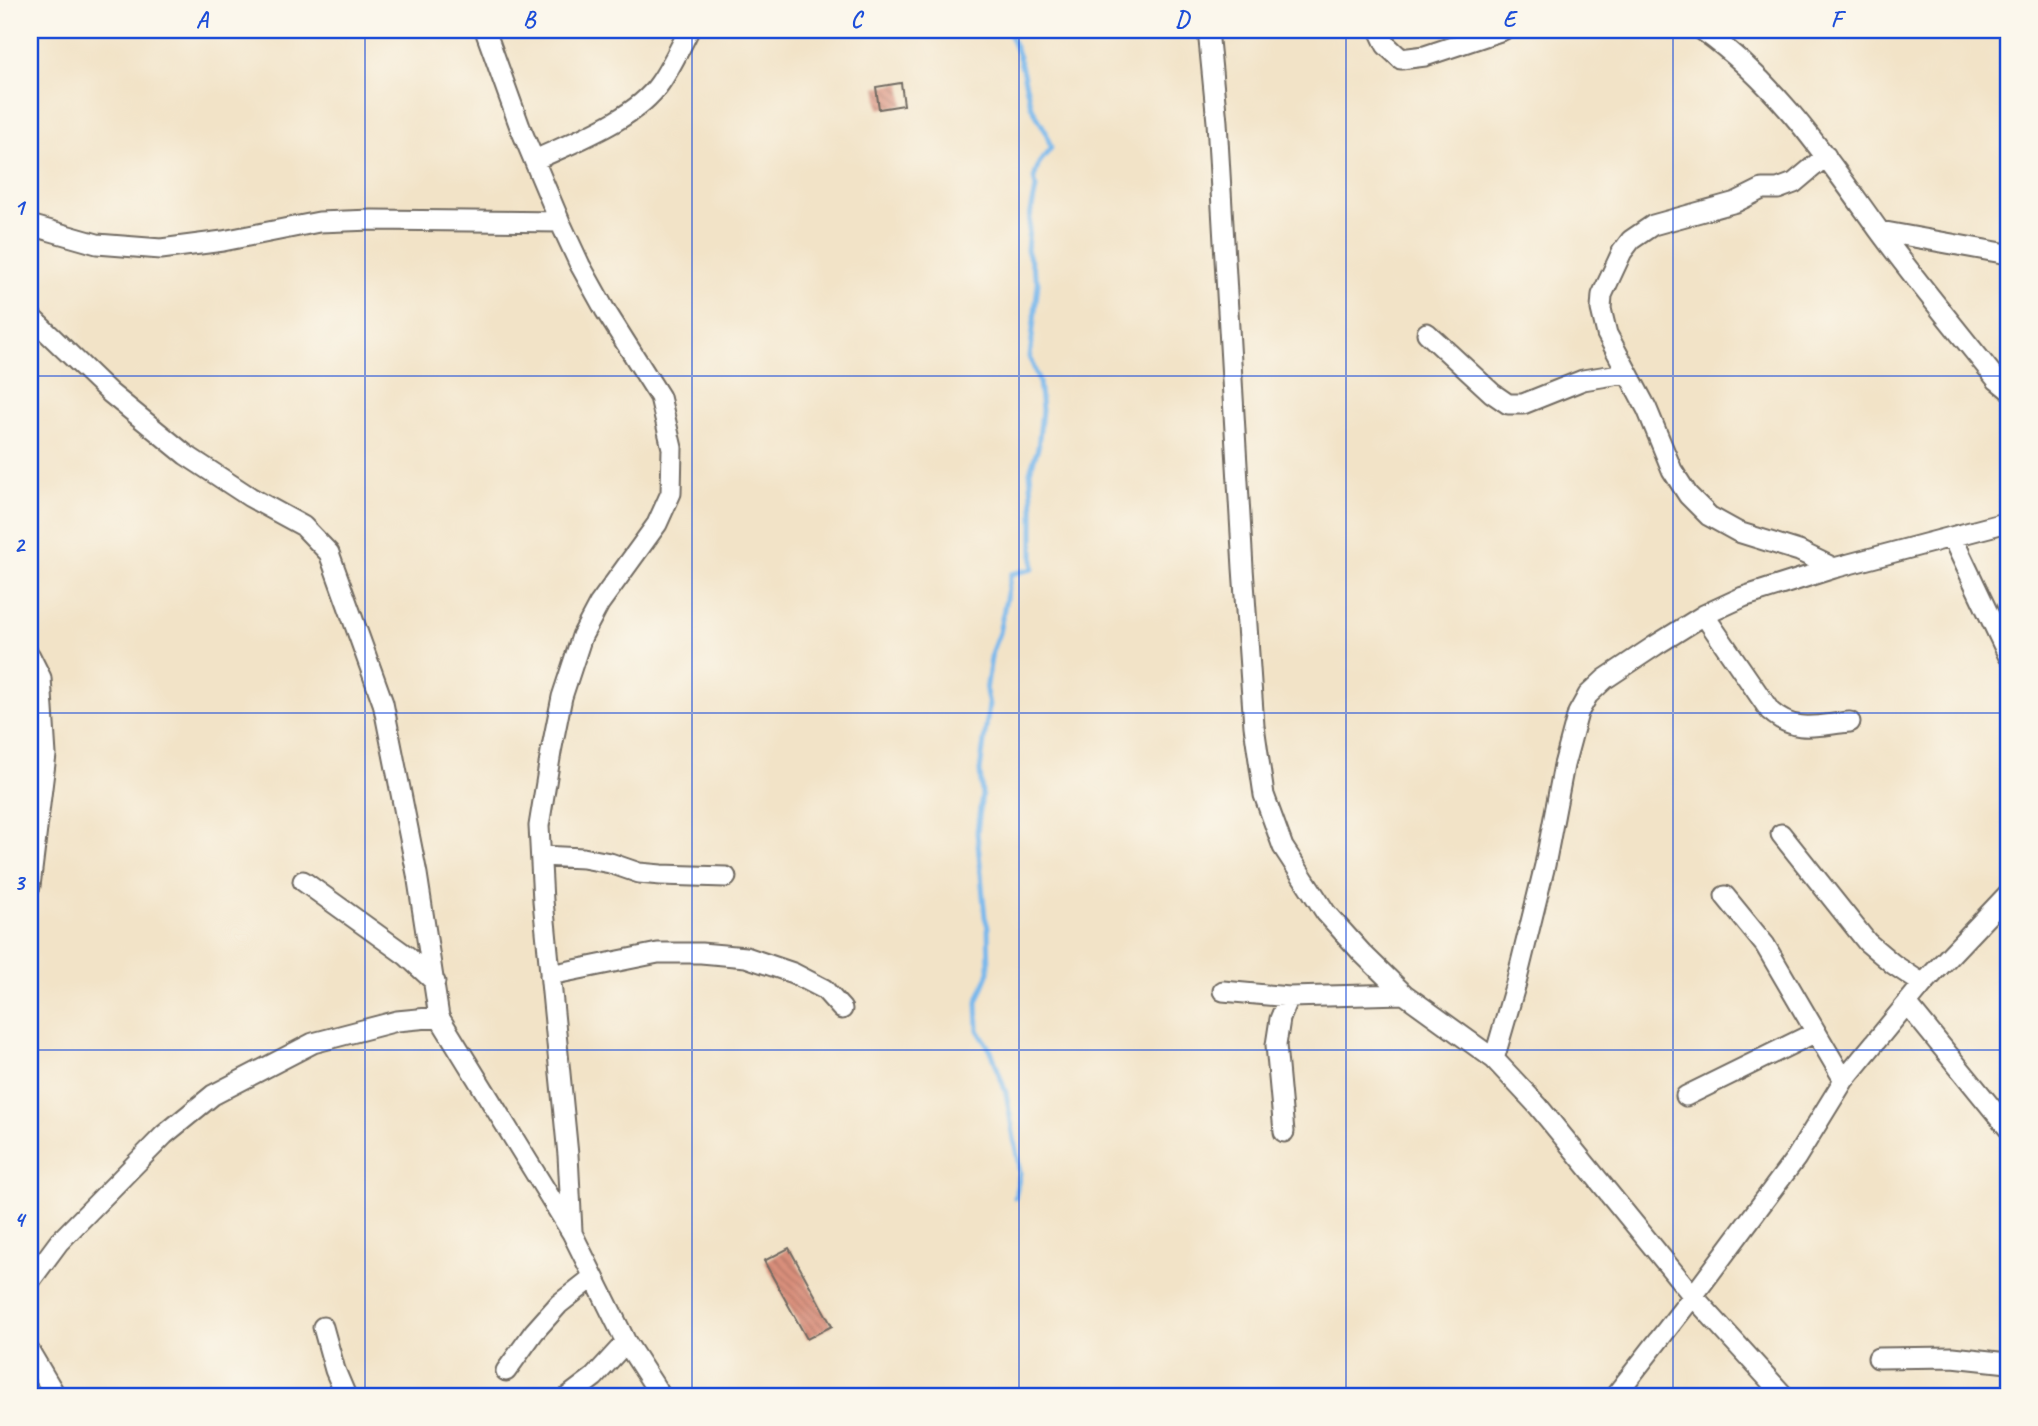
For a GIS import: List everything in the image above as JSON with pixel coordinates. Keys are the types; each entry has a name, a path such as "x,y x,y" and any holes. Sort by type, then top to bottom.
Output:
{"street":[{"path":"485,30 520,127 560,222 605,310 660,397 672,448 671,493 657,524 599,604 582,636 562,697 540,827 550,975 568,1154 572,1233"},
{"path":"535,160 635,109 659,85 689,30"},
{"path":"1208,30 1217,122 1254,726 1264,795 1283,847 1326,913 1362,953 1404,994 1494,1059 1538,1106 1693,1296 1784,1396"},
{"path":"1379,30 1387,45 1401,59 1424,56 1503,30"},
{"path":"1702,30 1780,98 1880,231 1997,380 2008,389"},
{"path":"1826,156 1794,183 1778,189 1762,189 1736,202 1653,225 1631,240 1622,252 1602,295 1601,309 1607,334 1647,409 1672,470 1688,495 1709,516 1738,532 1798,551 1834,568"},
{"path":"30,225 97,244 161,249 223,241 319,222 560,222"},
{"path":"1880,231 2008,254"},
{"path":"30,316 110,393 186,455 250,497 303,526 329,553 383,703 417,874 439,1017 572,1233 625,1342 661,1396"},
{"path":"1427,333 1492,393 1508,404 1523,404 1583,380 1626,373"},
{"path":"1494,1059 1545,865 1564,765 1578,713 1588,695 1605,679 1704,615 1743,597 1834,568 2008,522"},
{"path":"1952,537 2008,655"},
{"path":"1704,615 1769,711 1779,720 1798,727 1850,722"},
{"path":"30,656 41,678 46,755 30,886"},
{"path":"1781,834 1867,942 1923,984"},
{"path":"541,856 583,858 610,863 639,873 726,877"},
{"path":"303,881 407,956 435,982"},
{"path":"1615,1396 1796,1158 1844,1080 1923,984 2008,894"},
{"path":"1725,896 1765,945 1844,1080"},
{"path":"550,975 658,953 746,957 793,973 824,989 842,1009"},
{"path":"1223,991 1289,997 1404,994"},
{"path":"1284,1132 1276,1045 1280,1019 1289,997"},
{"path":"1907,1004 2008,1128"},
{"path":"30,1281 59,1242 163,1135 213,1095 313,1043 397,1021 439,1017"},
{"path":"1686,1096 1816,1032"},
{"path":"506,1371 534,1332 559,1304 592,1278"},
{"path":"323,1327 335,1370 346,1396"},
{"path":"569,1396 594,1377 625,1342"},
{"path":"30,1352 56,1396"},
{"path":"1878,1359 1952,1357 2008,1363"}],"building":[{"path":"901,83 904,105 879,109 876,87"},
{"path":"789,1248 832,1326 807,1339 764,1261"}],"waterway":[{"path":"1008,30 1019,57 1031,106 1046,132 1051,148 1039,163 1034,178 1036,188 1027,250 1038,283 1030,357 1039,382 1042,410 1038,448 1030,471 1033,569 1011,574 999,633 992,651 986,691 989,705 980,771 982,794 977,832 988,927 989,972 977,1002 978,1030 992,1053 1006,1093 1020,1173 1015,1198"}]}
